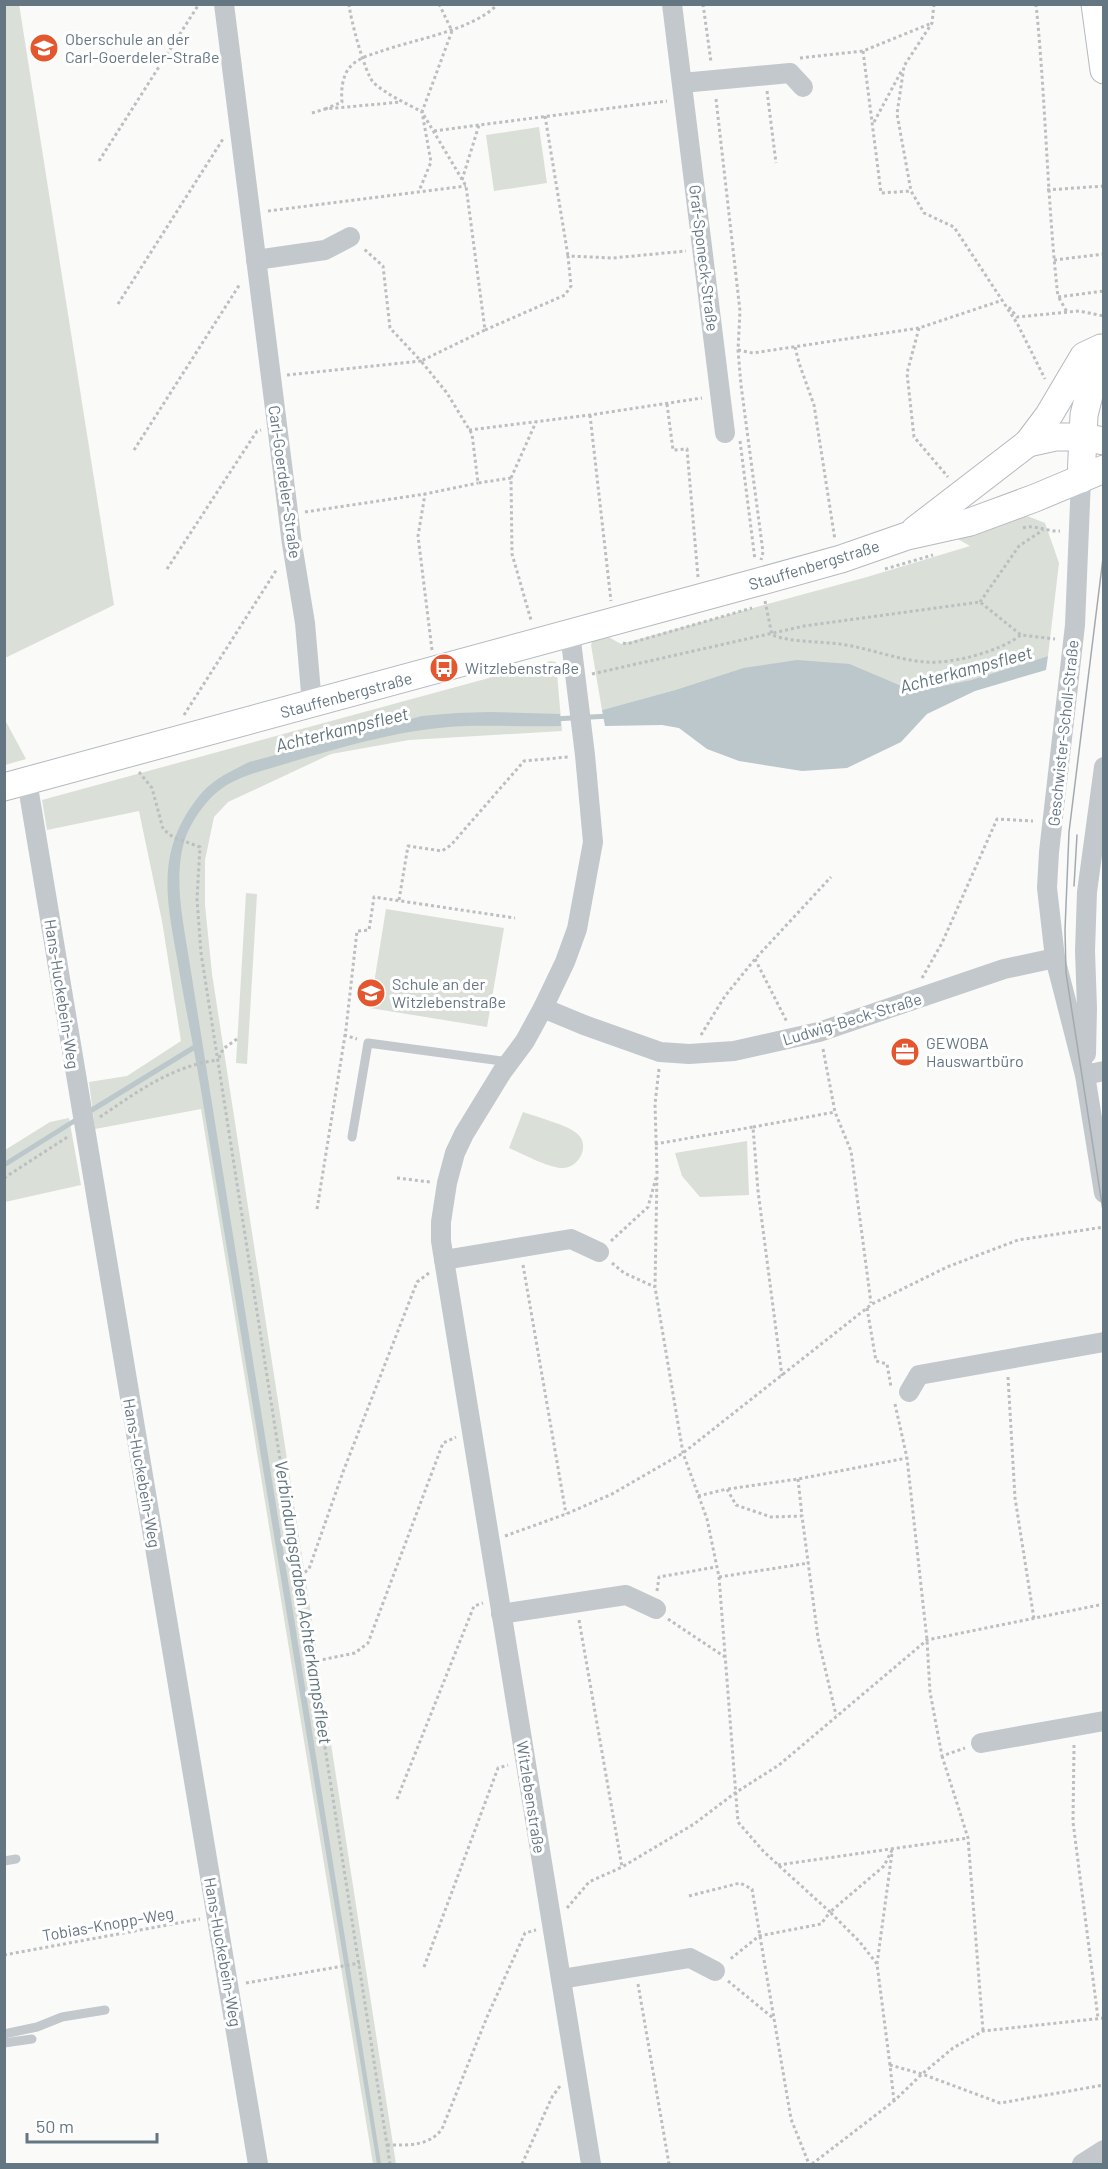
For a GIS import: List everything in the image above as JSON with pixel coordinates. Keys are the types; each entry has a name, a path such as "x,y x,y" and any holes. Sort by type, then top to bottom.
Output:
{"street":[{"name":"Carl-Goerdeler-Straße","path":"224,4 288,514 305,624 312,704"},
{"name":"Graf-Sponeck-Straße","path":"672,4 721,395 732,435"},
{"path":"1095,4 1104,70"},
{"path":"683,91 714,80 790,73 803,87"},
{"path":"257,265 325,250 350,237"},
{"name":"Stauffenbergstraße","path":"906,536 1028,443 1058,401 1084,356 1102,343"},
{"name":"Geschwister-Scholl-Straße","path":"1094,1073 1055,958 1047,888 1092,474 1096,392 1102,343"},
{"name":"Stauffenbergstraße","path":"1028,443 1055,437 1093,439"},
{"name":"Stauffenbergstraße","path":"16,784 182,741 841,559 906,536 970,522 1092,474"},
{"name":"Witzlebenstraße","path":"570,633 593,842 577,929 565,962 543,1008 525,1041 509,1062 464,1134 455,1153 441,1222 444,1260 471,1430 591,2164"},
{"name":"Geschwister-Scholl-Straße","path":"1104,767 1088,892 1085,951 1104,1193"},
{"name":"Hans-Huckebein-Weg","path":"16,784 82,1117 230,1986 258,2164"},
{"name":"Ludwig-Beck-Straße","path":"543,1008 660,1052 689,1054 734,1051 819,1032 901,1006 1004,969 1055,958"},
{"path":"444,1260 571,1239 599,1252"},
{"path":"909,1392 920,1375 1104,1342"},
{"path":"500,1605 576,1603 626,1595 656,1609"},
{"path":"981,1743 1104,1721"},
{"path":"561,1979 690,1958 715,1971"},
{"path":"1082,2164 1104,2150"}],"lane":[{"path":"352,1137 368,1043 509,1062"},
{"path":"4,1861 16,1859"},
{"path":"4,2034 37,2027 63,2017 105,2010"},
{"path":"4,2043 32,2039"}],"path":[{"path":"99,161 199,4"},
{"path":"349,4 350,18 372,81 422,112 466,186 485,330"},
{"path":"419,192 432,162 422,112 452,31 439,4"},
{"path":"312,113 342,102 341,90 350,68 363,57 452,31 492,11 498,4"},
{"path":"703,4 714,80 740,311 735,370"},
{"path":"873,123 904,66 932,23 934,4"},
{"path":"1036,4 1045,116 1047,190 1054,260 1058,297 1067,312"},
{"path":"798,58 863,51 932,23"},
{"path":"863,51 881,193 911,191"},
{"path":"904,66 897,114 911,191 924,213 954,227 1017,323 1058,401"},
{"path":"765,75 776,163"},
{"path":"434,131 545,117 683,91"},
{"path":"325,109 403,102"},
{"path":"271,377 421,361 565,295 571,286 568,256 545,117"},
{"path":"118,304 227,132 239,123"},
{"path":"462,180 478,125"},
{"path":"250,213 466,186"},
{"path":"1047,190 1104,186"},
{"path":"350,237 383,266 390,328 447,393 472,434 478,483"},
{"path":"568,256 613,258 703,250"},
{"path":"1054,260 1104,254"},
{"path":"135,450 242,282 257,265"},
{"path":"1058,297 1104,291"},
{"path":"738,350 753,353 919,328 1002,299"},
{"path":"1002,299 1017,317 1079,311 1104,316"},
{"path":"919,328 907,373 914,437 962,495"},
{"path":"795,346 814,405 835,543 841,559"},
{"path":"738,350 763,552 758,582"},
{"path":"469,430 721,395"},
{"path":"667,404 673,450 687,449 700,598"},
{"path":"590,415 613,621"},
{"path":"536,421 511,478 512,554 537,642"},
{"path":"167,569 257,431 277,426"},
{"path":"732,435 758,582 766,604 772,635"},
{"path":"288,514 425,494 511,478"},
{"path":"425,494 418,536 435,671"},
{"path":"980,602 1018,546 1044,529"},
{"path":"182,741 179,722 292,544"},
{"path":"576,678 804,626 980,602 1022,635 1073,642"},
{"path":"772,635 783,639 842,645 926,663 984,652 1008,645 1022,635"},
{"path":"399,900 408,846 442,850 451,844 524,761 585,755"},
{"path":"124,756 152,788 163,829 173,837 200,847 197,899 201,953 390,2164"},
{"path":"901,1006 926,973 942,943 997,819 1053,823"},
{"path":"689,1054 725,996 755,959 831,877"},
{"path":"317,1209 346,1029 357,931 369,930 374,897 516,918"},
{"path":"755,959 795,1037"},
{"path":"819,1032 835,1112 851,1151 872,1304"},
{"path":"219,1060 223,1049 237,1039"},
{"path":"660,1052 655,1104 657,1173 655,1287 683,1453 707,1519 719,1577 738,1822 764,1852 859,1941 877,1964"},
{"path":"4,1178 82,1117 194,1063 219,1060"},
{"path":"655,1144 835,1112"},
{"path":"753,1127 758,1191 782,1376"},
{"path":"655,1287 624,1273 599,1252 648,1207 657,1173"},
{"path":"397,1178 447,1184"},
{"path":"490,1542 612,1494 683,1453 872,1304 947,1267 1018,1240 1104,1227"},
{"path":"520,1248 566,1514"},
{"path":"300,1576 309,1569 343,1472 417,1282 444,1260"},
{"path":"867,1308 876,1361 887,1364 907,1458 927,1640 930,1692 942,1756 968,1838 983,2031"},
{"path":"1007,1359 1009,1426 1015,1498 1034,1619"},
{"path":"311,1662 355,1653 368,1643 443,1443 471,1430"},
{"path":"698,1496 907,1458"},
{"path":"798,1479 818,1638 836,1715"},
{"path":"727,1489 736,1505 771,1517 802,1516"},
{"path":"719,1577 809,1563"},
{"path":"716,1566 658,1577 656,1609 682,1630 725,1658"},
{"path":"576,1603 622,1867"},
{"path":"387,2145 410,2145 434,2139 442,2129 487,2017 525,1933 552,1925 589,1882 622,1867 694,1824 735,1793 779,1765 927,1640 1104,1604"},
{"path":"397,1799 474,1606 500,1605"},
{"path":"1075,1725 1073,1822 1098,2018"},
{"path":"942,1756 981,1743"},
{"path":"424,1967 498,1768 525,1759"},
{"path":"778,1865 968,1838"},
{"path":"773,2018 715,1971 759,1936 821,1924 830,1912 884,1866 893,1848"},
{"path":"893,1848 877,1964 894,2101"},
{"path":"689,1896 740,1883 752,1889 790,2119 810,2164 894,2101 953,2048 983,2031 1104,2018"},
{"name":"Tobias-Knopp-Weg","path":"4,1955 217,1916"},
{"path":"230,1986 360,1963"},
{"path":"635,1967 669,2164"},
{"path":"522,2164 552,2097 575,2065"},
{"path":"890,2065 922,2074 1000,2103 1104,2085"},
{"path":"1017,2100 1018,2105"}],"shaded area":[{"path":"19,4 114,605 5,658 4,5"},
{"path":"539,127 547,183 494,191 486,135"},
{"path":"1022,514 1045,523 1059,563 1048,656 971,680 922,690 909,689 850,664 743,668 602,710 591,645 593,638 605,635 621,644 867,577 970,546 956,538"},
{"path":"1048,656 1046,670 975,691 927,714 901,742 847,768 802,771 739,761 707,749 679,728 662,725 605,726 602,710 743,668 797,660 850,664 909,689 922,690 971,680"},
{"path":"551,661 556,662 562,731 409,740 331,754 228,802 214,817 205,860 205,905 212,974 396,2164 373,2164 201,1109 95,1129 89,1082 127,1076 181,1041 162,921 139,811 47,830 42,800"},
{"path":"491,712 560,714 561,726 466,726 421,730 354,744 245,776 221,789 201,810 186,836 180,865 183,924 381,2164 377,2164 201,1090 171,925 168,869 177,832 197,798 219,778 249,762 422,716"},
{"path":"4,718 26,759 5,765 4,765"},
{"path":"246,893 257,894 247,1064 236,1063"},
{"path":"386,909 504,928 487,1027 370,1008"},
{"path":"523,1112 557,1123 575,1132 583,1142 582,1154 578,1160 568,1167 555,1167 509,1148"},
{"path":"69,1118 81,1185 5,1202 5,1150 50,1122"},
{"path":"747,1141 749,1195 700,1197 682,1176 675,1153"}],"waterway":[{"name":"Achterkampsfleet","path":"553,719 610,716"},
{"name":"Achterkampsfleet","path":"87,1113 198,1045"},
{"name":"Achterkampsfleet","path":"4,1165 79,1118"}],"tram line":[{"path":"1104,550 1069,832 1065,930 1066,973 1104,1217"},
{"path":"1074,886 1077,835"}],"place":[{"name":"Oberschule an der Carl-Goerdeler-Straße","path":"44,48"},
{"name":"Witzlebenstraße","path":"444,668"},
{"name":"Schule an der Witzlebenstraße","path":"371,993"},
{"name":"GEWOBA Hauswartbüro","path":"905,1052"}],"water label":[{"name":"Verbindungsgraben Achterkampsfleet","path":"303,1602"}]}
